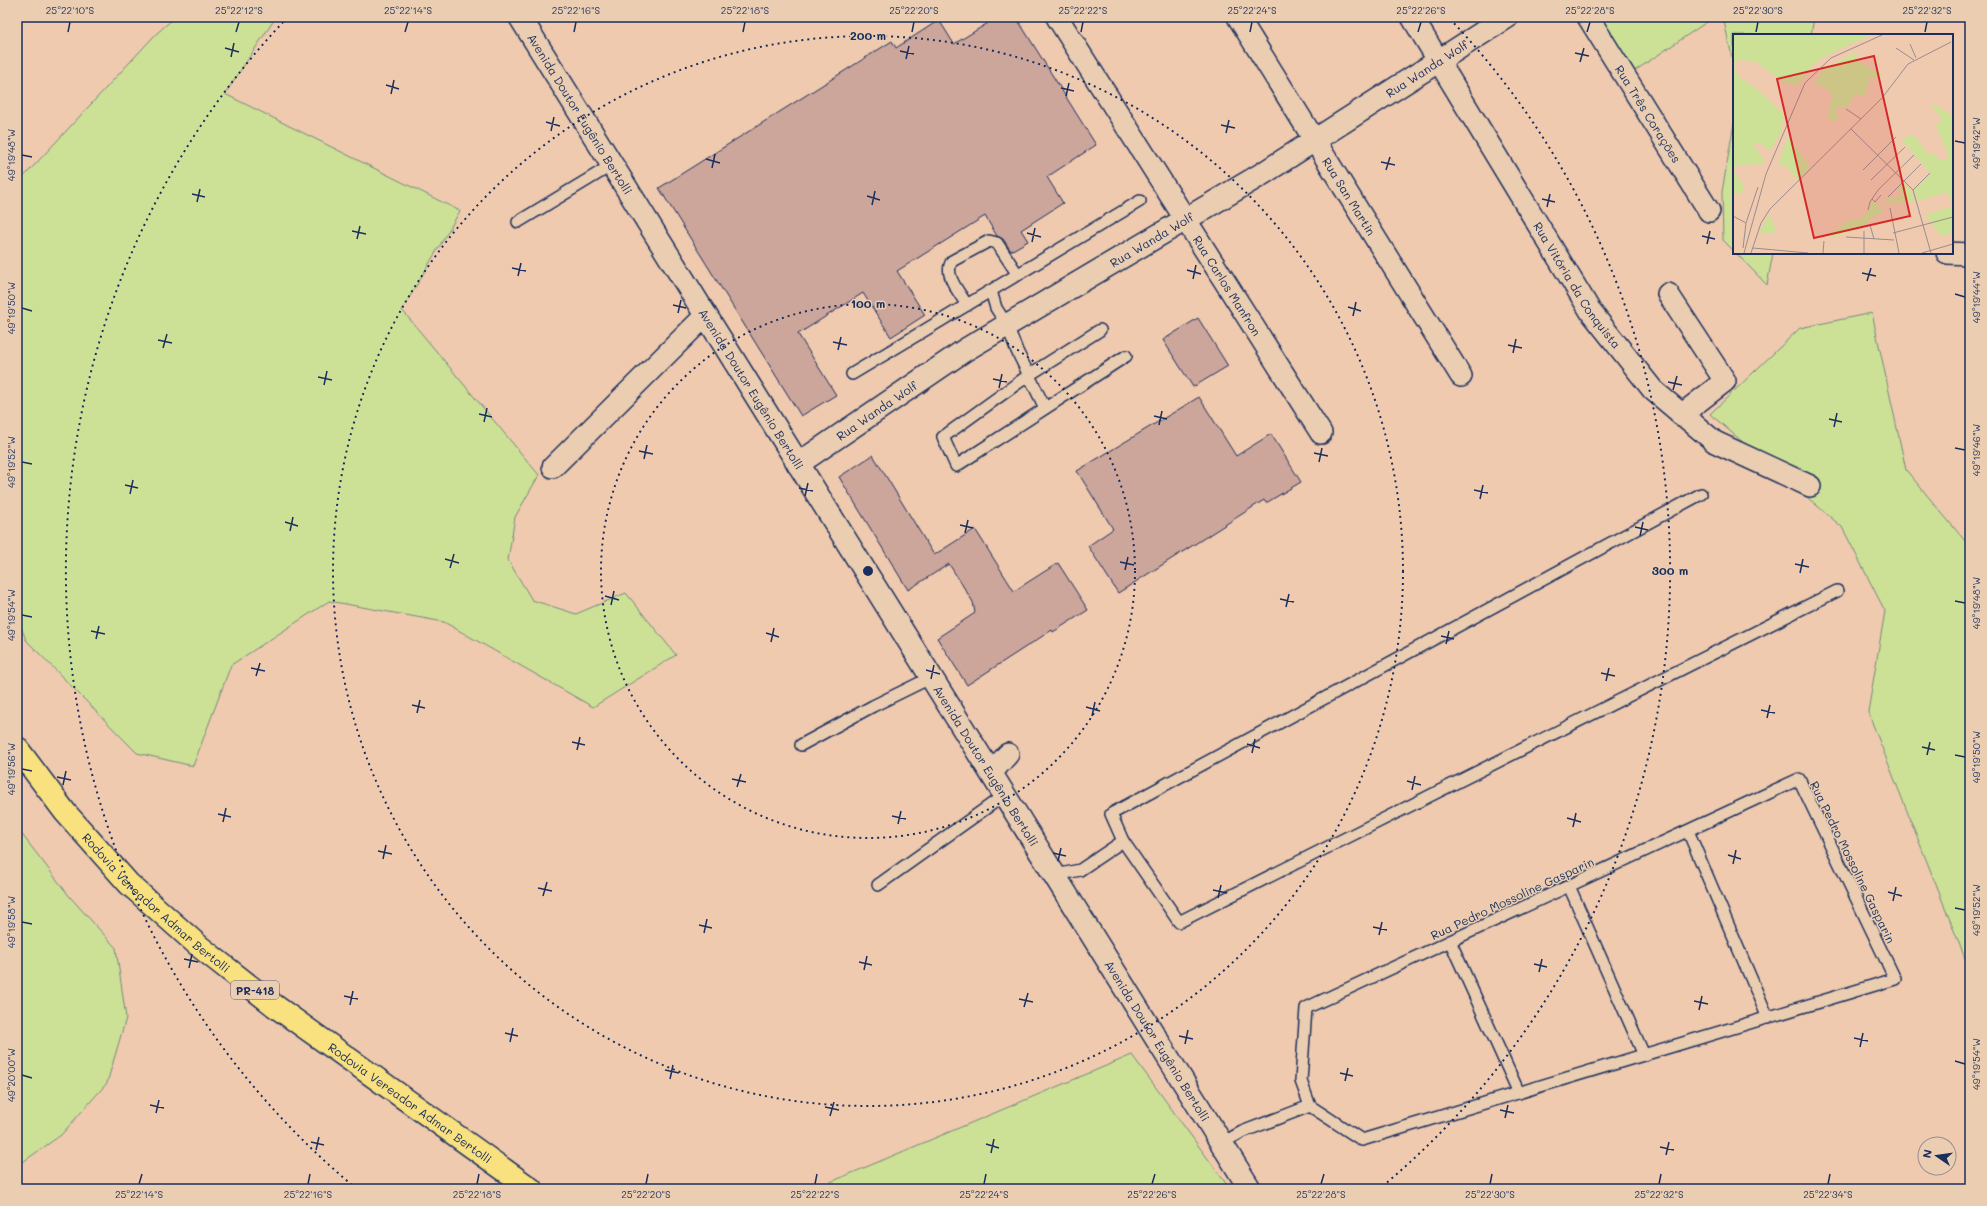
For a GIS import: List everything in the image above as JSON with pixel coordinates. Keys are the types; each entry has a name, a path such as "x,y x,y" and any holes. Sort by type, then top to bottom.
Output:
{"highway":[{"name":"Rodovia Vereador Admar Bertolli","path":"17,748 65,812 129,884 200,947 275,1006 531,1189"}],"street":[{"name":"Avenida Doutor Eugênio Bertolli","path":"520,17 798,464 1006,794 1250,1189"},
{"name":"Rua Carlos Manfron","path":"1057,17 1321,433"},
{"name":"Rua San Martin","path":"1238,17 1461,376"},
{"name":"Rua Vitória da Conquista","path":"1412,17 1591,312 1653,390 1715,442 1810,486"},
{"name":"Rua Wanda Wolf","path":"798,464 965,350 1262,174 1314,139 1507,17"},
{"name":"Rua Três Corações","path":"1588,17 1709,210"},
{"path":"1953,253 1970,254"},
{"path":"1668,294 1725,381 1681,415"},
{"path":"553,468 706,315"},
{"path":"992,772 1008,754"}],"lane":[{"path":"518,222 612,165"},
{"path":"852,374 1140,201"},
{"path":"967,305 948,273 949,266 952,261 989,241 997,244 1018,275"},
{"path":"991,291 996,308 1007,324 1017,351 1045,408"},
{"path":"1100,330 1029,375 944,437 956,466 1126,356"},
{"path":"1701,494 1111,814 1123,841 1178,922 1837,591"},
{"path":"801,745 873,706 932,677"},
{"name":"Rua Pedro Mossoline Gasparin","path":"1799,779 1894,979 1362,1140 1310,1106 1301,1081 1306,1008 1688,831 1799,779"},
{"path":"878,885 1006,794"},
{"path":"1688,831 1768,1018"},
{"path":"1056,875 1080,870 1123,841"},
{"path":"1569,886 1644,1055"},
{"path":"1450,941 1519,1093"},
{"path":"1222,1143 1242,1132 1310,1106"}],"green space":[{"path":"175,17 276,17 225,94 460,211 402,310 539,475 515,517 508,560 532,600 576,614 626,593 676,655 593,707 444,622 329,601 231,665 193,766 137,753 26,640 17,616 17,184 156,34"},
{"path":"1597,17 1714,17 1633,72"},
{"path":"1723,17 1814,17 1811,34 1733,34 1733,62"},
{"path":"1733,129 1733,250 1723,240 1722,192"},
{"path":"1737,254 1773,254 1767,285"},
{"path":"1872,313 1906,470 1970,547 1970,971 1868,712 1885,611 1842,527 1710,414 1800,328"},
{"path":"17,828 70,897 116,948 126,1018 107,1083 61,1135 17,1166"},
{"path":"1132,1055 1230,1189 814,1189"}],"building":[{"path":"984,17 1016,17 1096,145 1047,177 1063,203 1021,230 1028,241 1011,251 1003,239 997,236 985,216 897,271 925,315 891,337 863,293 798,334 836,395 801,416 659,188 892,41 896,48 939,20 954,44 988,23"},
{"path":"1198,318 1228,366 1193,387 1163,340"},
{"path":"1199,397 1236,456 1271,434 1301,482 1266,503 1264,500 1118,593 1088,546 1113,529 1077,471"},
{"path":"873,455 934,555 975,529 1014,591 1058,563 1088,610 1053,632 1052,630 967,685 937,638 975,613 973,602 949,564 908,590 839,477"}]}
